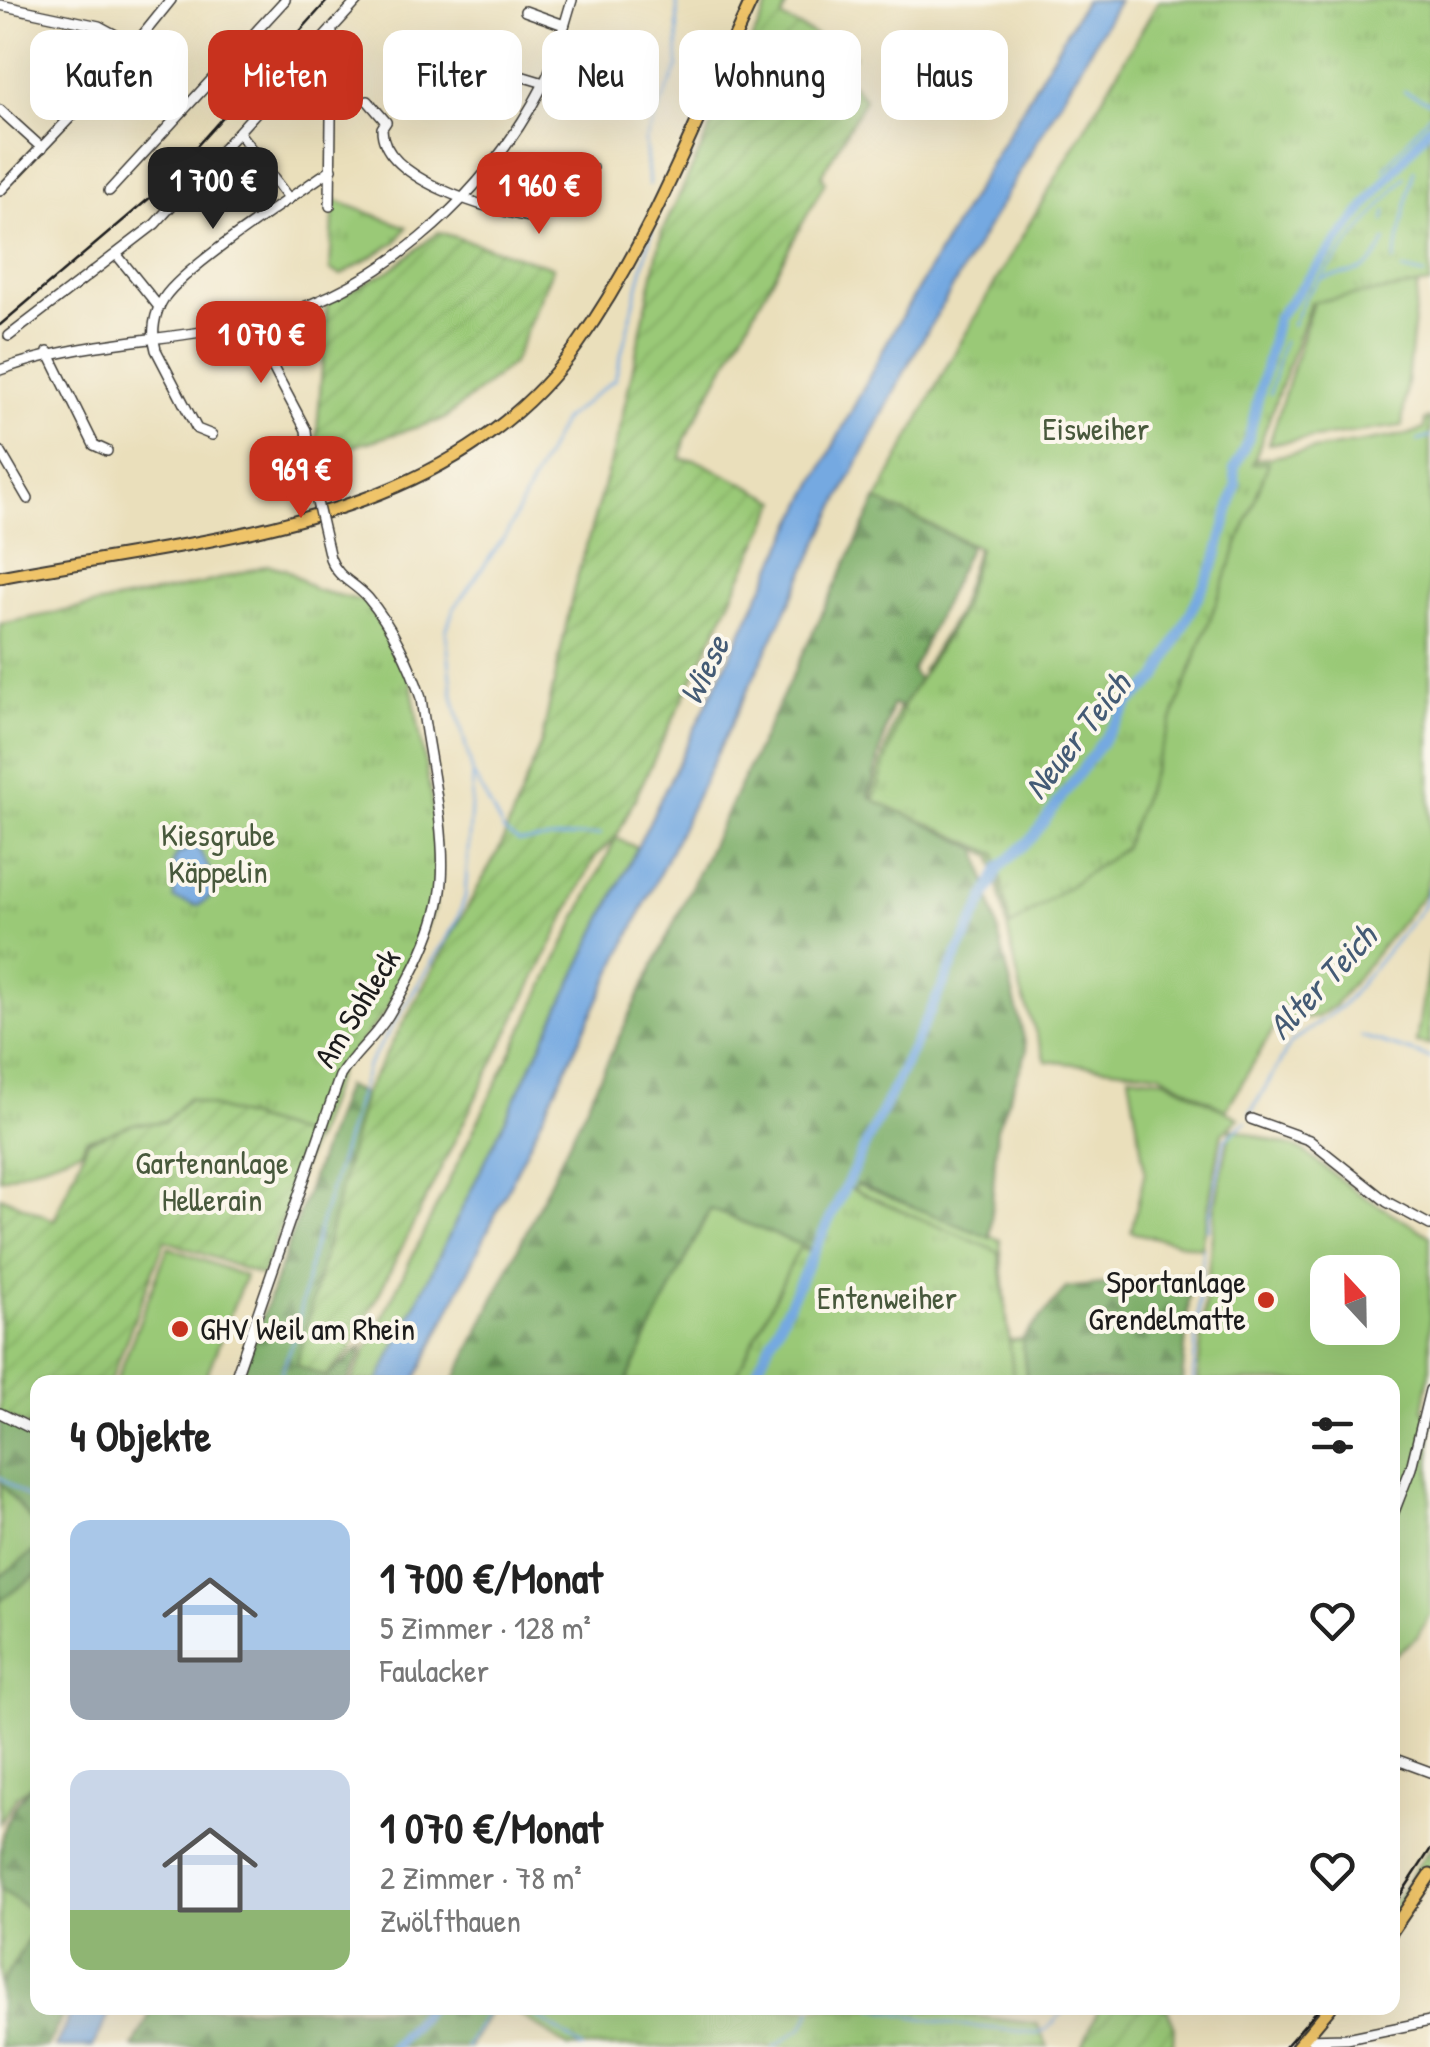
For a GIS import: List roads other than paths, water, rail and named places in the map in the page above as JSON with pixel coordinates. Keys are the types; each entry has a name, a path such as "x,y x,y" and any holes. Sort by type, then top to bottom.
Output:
{"main road":[{"path":"0,577 292,521 388,492 448,464 490,435 528,402 586,332 648,220 752,0"},
{"path":"1400,1922 1425,1892 1430,1874"},
{"path":"1300,2043 1324,2015"}],"street":[{"path":"148,30 171,0"},
{"path":"110,191 285,0"},
{"path":"334,30 358,0"},
{"path":"562,30 572,0"},
{"path":"0,5 106,30"},
{"path":"525,11 564,24"},
{"path":"0,370 48,352 250,324 324,297 426,235 465,196 510,141 542,86"},
{"path":"368,101 386,122 382,128 383,144 398,165 425,181 500,212 535,218 592,168"},
{"path":"0,110 42,148"},
{"path":"0,191 68,120"},
{"path":"9,336 155,224 253,120"},
{"path":"330,206 332,120"},
{"path":"240,134 289,199"},
{"path":"212,435 197,429 152,337 159,307 191,273 332,169"},
{"path":"117,255 159,307"},
{"name":"Am Sohleck","path":"236,1375 340,1076 360,1045 380,1029 399,995 425,944 442,880 421,698 412,672 370,600 340,576 330,558 311,476 306,430 250,324"},
{"path":"48,352 94,445 107,450"},
{"path":"0,451 28,499"},
{"path":"1251,1119 1309,1140 1387,1202 1430,1225"},
{"path":"1400,1497 1412,1468 1430,1390"},
{"path":"0,1413 30,1428"},
{"path":"1400,1761 1430,1772"},
{"path":"1300,2043 1349,2042 1430,2022"}],"water":[{"name":"Wiese","path":"1085,0 1119,0 910,361 840,498 418,1375 381,1375 803,505 887,342"},
{"path":"196,844 211,873 213,895 198,906 174,899 173,862 178,854"},
{"path":"71,2015 109,2015 93,2047 55,2047"}],"waterway":[{"path":"649,185 645,141 678,67 677,0"},
{"path":"1404,91 1430,102"},
{"path":"1384,169 1430,113"},
{"name":"Neuer Teich","path":"754,1375 1000,867 1033,837 1130,703 1157,679 1215,563 1236,485 1234,469 1249,437 1277,318 1430,126"},
{"path":"1394,261 1414,170"},
{"path":"1292,325 1305,297 1405,177"},
{"path":"1384,221 1386,211"},
{"path":"601,834 519,842 504,832 473,774 453,696 446,631 453,610 507,533 563,420 615,379 652,230"},
{"path":"1321,279 1361,270 1373,261 1386,240"},
{"path":"1402,270 1424,275"},
{"path":"1270,394 1283,341"},
{"name":"Neuer Teich","path":"1250,435 1254,431"},
{"path":"1418,441 1430,437"},
{"path":"281,1375 296,1332 311,1256 367,1067 456,923 465,897 473,775"},
{"name":"Alter Teich","path":"1250,1114 1291,1043 1343,1005 1423,907 1430,886"},
{"path":"1361,1036 1430,1058"},
{"name":"Alter Teich","path":"1207,1230 1225,1139 1246,1122"},
{"name":"Alter Teich","path":"1194,1375 1203,1248"},
{"path":"0,1477 30,1500"},
{"name":"Neuer Teich","path":"392,2047 422,2015"},
{"path":"466,2047 485,2015"},
{"name":"Alter Teich","path":"535,2015 582,2047"},
{"name":"Alter Teich","path":"774,2047 803,2027 809,2015"},
{"name":"Alter Teich","path":"907,2015 1036,2033 1047,2029 1060,2015"}],"tram line":[{"path":"1400,1896 1430,1850"},
{"path":"1285,2047 1313,2015"}],"railway":[{"path":"0,325 152,196 328,0"}],"place":[{"name":"Sportanlage Grendelmatte","path":"1266,1300"},
{"name":"GHV Weil am Rhein","path":"180,1329"}],"park label":[{"name":"Eisweiher","path":"1096,429"},
{"name":"Kiesgrube Käppelin","path":"218,854"},
{"name":"Gartenanlage Hellerain","path":"212,1182"},
{"name":"Entenweiher","path":"887,1298"}]}
